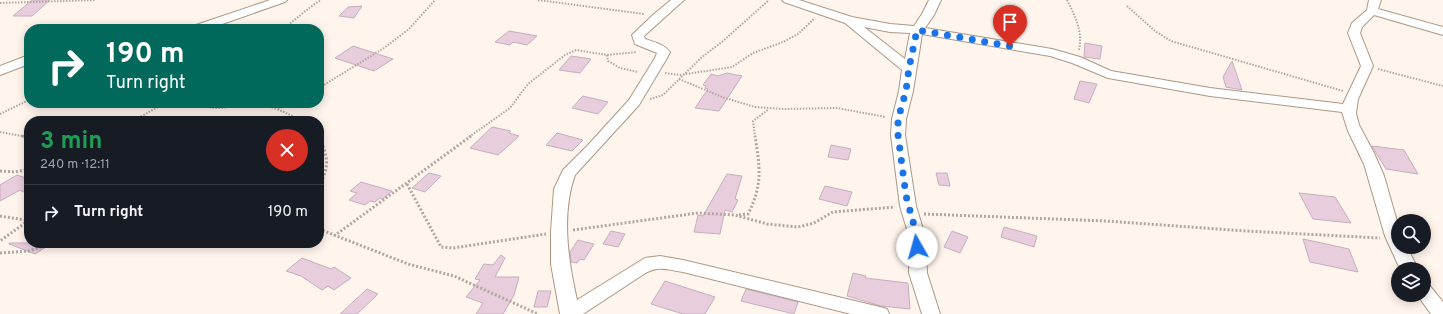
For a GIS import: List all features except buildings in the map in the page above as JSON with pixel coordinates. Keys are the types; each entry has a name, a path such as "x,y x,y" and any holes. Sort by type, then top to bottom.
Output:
{"street":[{"path":"211,24 281,0"},
{"path":"678,0 638,35 639,41 661,49 664,52 653,72 634,102 568,173 562,189 559,232 560,264 570,314 651,262 683,266 880,314"},
{"path":"788,0 848,20 1052,53 1076,60 1108,74 1175,87 1349,109"},
{"path":"927,313 918,273 917,236 909,210 898,135 898,119 906,91 917,30 928,16 935,0"},
{"path":"1391,225 1375,173 1352,125 1349,109 1367,66 1354,33 1356,26 1373,5 1443,31"},
{"path":"848,20 909,68"},
{"path":"0,71 24,61"},
{"path":"1431,300 1442,314"}],"path":[{"path":"0,3 96,0"},
{"path":"290,24 306,12 312,5 321,0"},
{"path":"324,85 356,67 394,41 409,29 435,0"},
{"path":"538,0 658,16"},
{"path":"634,102 663,95 683,74 769,0"},
{"path":"1067,0 1081,32 1082,41 1076,60"},
{"path":"1127,6 1155,31 1171,42 1355,95"},
{"path":"607,54 608,62 620,68 633,71 683,74 732,67 753,53 783,42 798,34 822,11"},
{"path":"334,236 510,108 528,84 565,55 576,50 618,55 661,49"},
{"path":"1367,66 1443,86"},
{"path":"679,79 732,101 770,108 838,108 898,119"},
{"path":"0,114 24,102"},
{"path":"142,116 156,108"},
{"path":"273,108 290,116"},
{"path":"407,184 441,247 453,248 698,213 735,215 748,214 756,198 761,175 752,121 770,108"},
{"path":"0,132 24,137"},
{"path":"324,146 328,154 328,163 324,173"},
{"path":"0,171 17,173 24,171"},
{"path":"735,215 766,224 798,227 814,223 833,212 909,210 1106,221 1391,243"},
{"path":"0,216 24,220"},
{"path":"0,241 24,224"},
{"path":"324,231 408,264 454,276 538,314"},
{"path":"0,253 29,251 38,248"}],"route":[{"path":"917,247 917,236 904,186 898,135 898,119 906,91 917,30 1010,46"}]}
